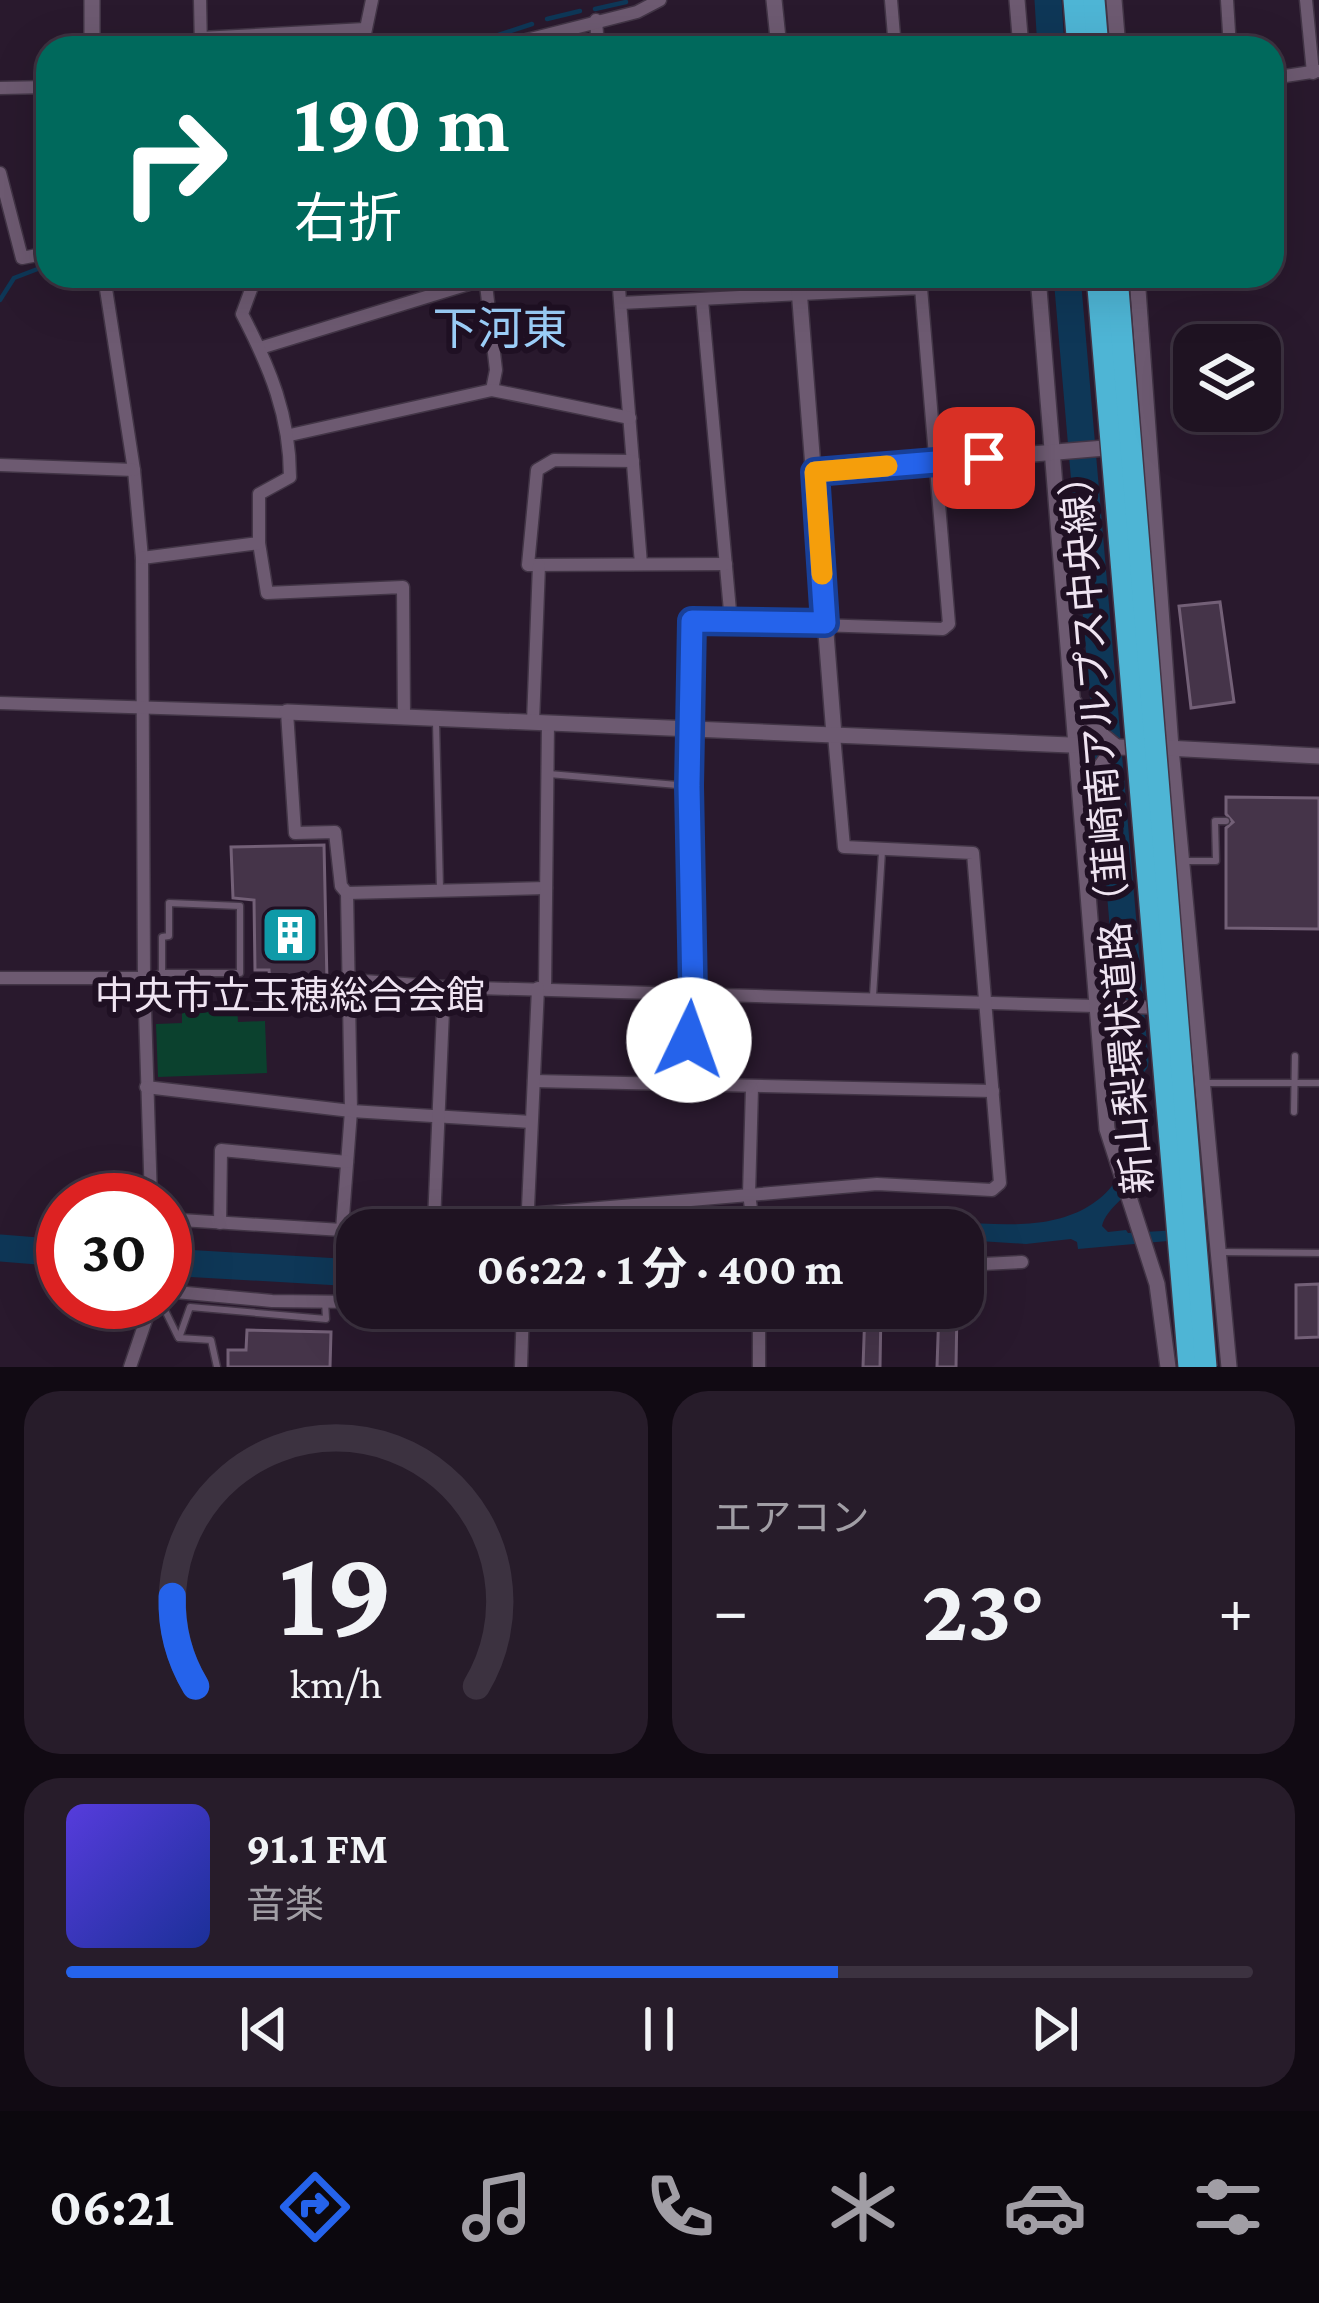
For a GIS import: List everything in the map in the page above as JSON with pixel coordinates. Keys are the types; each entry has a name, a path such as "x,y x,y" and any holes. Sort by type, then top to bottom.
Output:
{"highway":[{"path":"1074,0 1077,36"},
{"path":"1094,0 1097,36"},
{"name":"新山梨環状道路（韮崎南アルプス中央線）","path":"1098,288 1186,1367"},
{"name":"新山梨環状道路（韮崎南アルプス中央線）","path":"1118,288 1206,1367"}],"street":[{"path":"92,0 92,36"},
{"path":"200,0 201,36"},
{"path":"364,36 372,0"},
{"path":"539,36 637,12 660,0"},
{"path":"774,0 778,36"},
{"path":"891,0 894,36"},
{"path":"1017,0 1020,36"},
{"path":"1114,0 1117,36"},
{"path":"1227,0 1229,36"},
{"path":"1284,76 1316,72 1306,0"},
{"path":"596,20 597,36"},
{"path":"278,36 365,28"},
{"path":"0,88 36,87"},
{"path":"0,173 22,258 36,255"},
{"path":"106,288 134,470 142,558 150,1173"},
{"path":"252,288 242,314 260,348 290,435 290,477 259,494 259,543 267,593 404,587 404,717"},
{"path":"260,348 453,288"},
{"path":"486,288 496,370 492,390"},
{"path":"620,288 641,563"},
{"path":"582,1209 877,1184 992,1190 1000,1183 974,853 844,848 799,288"},
{"path":"621,303 921,288 949,624 943,629 692,621 693,994 685,1084"},
{"path":"1039,288 1110,1139 1150,1258 1163,1313 1168,1367"},
{"path":"1138,288 1171,748 1228,1367"},
{"path":"702,300 731,622"},
{"path":"290,435 492,390 630,418"},
{"path":"815,472 1149,444"},
{"path":"633,461 554,460 537,470 528,565 726,564"},
{"path":"0,465 134,470"},
{"path":"142,558 259,543"},
{"path":"527,1209 542,988 548,774 541,723 538,565"},
{"path":"1085,872 1088,793 1112,743 1158,707 1166,664"},
{"path":"1071,697 1112,743 1153,766 1175,795"},
{"path":"0,703 1112,743 1319,756"},
{"path":"287,712 296,833 335,832 341,886 347,893 351,1111 344,1209"},
{"path":"347,893 546,888"},
{"path":"0,978 144,978"},
{"path":"351,980 1144,1010 1194,1005"},
{"path":"434,1209 444,987"},
{"path":"534,1082 993,1091"},
{"path":"146,1088 351,1111 531,1122"},
{"path":"751,1209 752,1088"},
{"path":"220,1223 221,1150 347,1162"},
{"path":"192,1221 336,1230"},
{"path":"984,1264 1022,1262"},
{"path":"192,1293 336,1301"},
{"path":"130,1367 143,1329"},
{"path":"521,1367 523,1329"},
{"path":"759,1329 759,1367"}],"lane":[{"path":"436,718 440,889"},
{"path":"548,774 689,786"},
{"path":"1181,861 1216,861 1215,821 1226,821"},
{"path":"873,1000 882,851"},
{"path":"144,978 162,973 240,973 240,906 169,903 162,973"},
{"path":"1294,1112 1295,1056"},
{"path":"1205,1083 1319,1084"},
{"path":"1220,1252 1319,1253"},
{"path":"179,1338 190,1307 326,1319 325,1301"},
{"path":"174,1329 179,1338"},
{"path":"179,1338 211,1340 217,1367"}],"green space":[{"path":"237,1006 238,1022 265,1021 267,1073 158,1077 156,1024 182,1023 182,1008"}],"water":[{"path":"1129,1028 1134,1028 1146,1123 1142,1161 1127,1193 1102,1226 1108,1232 1178,1230 1179,1240 1078,1249 1071,1239 1026,1244 984,1241 984,1223 1034,1223 1064,1217 1092,1204 1114,1183 1131,1152"}],"building":[{"path":"1220,602 1234,702 1191,708 1179,606"},
{"path":"1226,797 1319,798 1319,929 1226,928 1226,828 1233,822 1226,814"},
{"name":"中央市立玉穂総合会館","path":"324,845 327,982 270,983 269,970 255,970 254,900 233,898 231,847"},
{"path":"1319,1284 1319,1337 1296,1338 1296,1285"},
{"path":"864,1329 881,1329 880,1367 863,1367"},
{"path":"938,1329 957,1329 956,1367 937,1367"},
{"path":"247,1330 331,1332 330,1367 228,1367 228,1350 246,1350"}],"waterway":[{"path":"1048,0 1050,36"},
{"path":"595,9 626,2"},
{"path":"547,19 580,11"},
{"path":"496,36 532,24"},
{"path":"0,300 14,278 36,270"},
{"path":"1068,288 1135,1062"},
{"path":"0,1248 36,1251"},
{"path":"192,1264 336,1272"}],"slow traffic":[{"path":"822,574 815,472 887,466"}],"place":[{"name":"中央市立玉穂総合会館","path":"290,935"}],"district":[{"name":"下河東","path":"500,329"}],"route":[{"path":"689,1040 693,994 692,621 825,623 815,472 984,458"}]}
